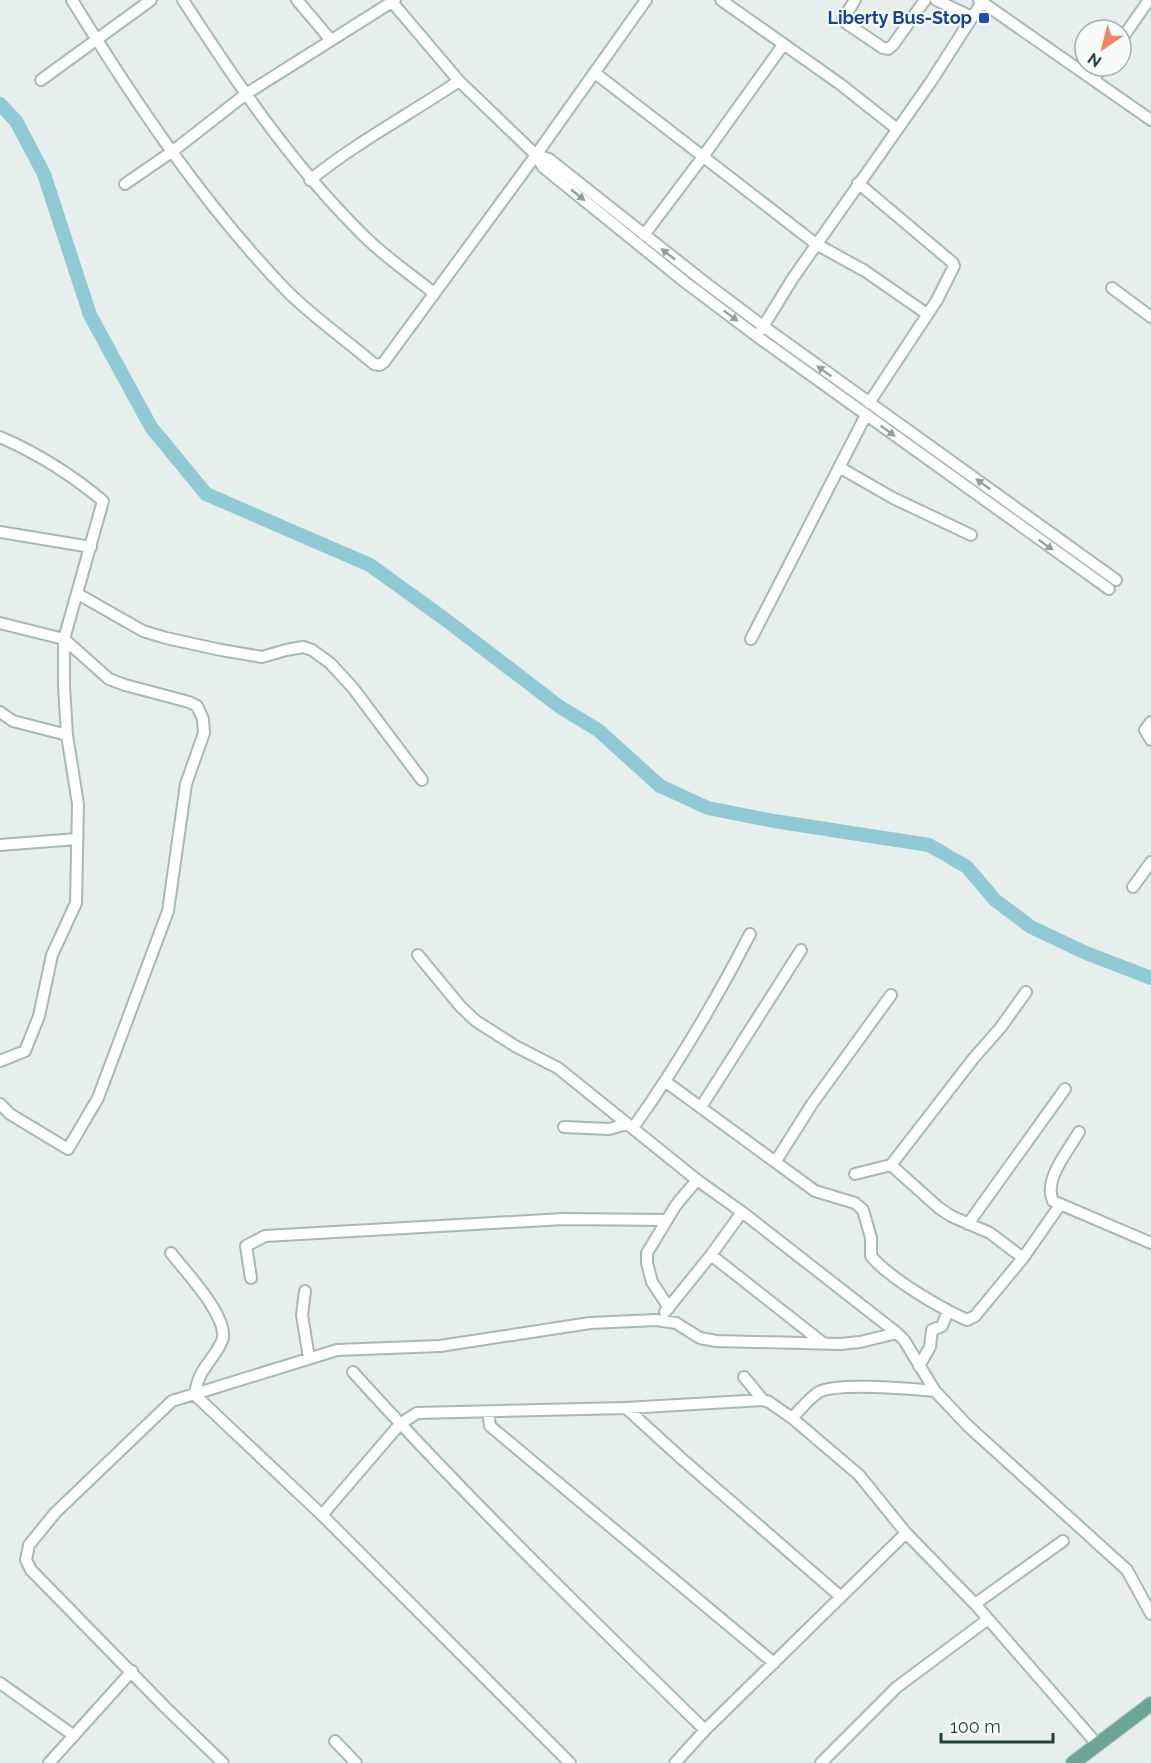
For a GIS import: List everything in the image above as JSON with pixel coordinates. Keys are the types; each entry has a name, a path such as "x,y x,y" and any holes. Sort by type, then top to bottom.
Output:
{"main road":[{"path":"1073,1763 1151,1704"}],"street":[{"path":"72,0 96,39 216,210 288,292 374,364 380,365 536,155 646,0"},
{"path":"41,80 151,0"},
{"path":"183,0 246,94 310,180 361,234 434,293"},
{"path":"297,0 330,39"},
{"path":"721,0 897,129"},
{"path":"855,0 843,19 883,48 888,49 894,45 925,0"},
{"path":"936,0 972,17"},
{"path":"1133,23 1149,0"},
{"path":"125,184 173,151 246,94 330,39 394,1 459,81 536,155 543,167 685,282 758,337 1109,589"},
{"path":"758,337 816,244 930,83 980,1 1151,120"},
{"path":"644,235 783,45"},
{"path":"595,73 816,244 874,278 927,314"},
{"path":"310,180 342,154 402,119 459,81"},
{"path":"536,155 549,159 763,326 1116,580"},
{"path":"858,183 953,262 952,270 937,300 869,403"},
{"path":"1112,288 1151,316"},
{"path":"751,639 866,415"},
{"path":"0,437 48,461 86,486 103,501 64,639 67,735 78,804 76,903 52,955 39,1016 25,1051 0,1060"},
{"path":"839,467 893,498 971,535"},
{"path":"0,532 91,547"},
{"path":"78,594 142,631 166,638 262,657 303,647 312,650 330,663 353,688 423,780"},
{"path":"0,623 64,639 109,679 125,686 197,706 203,719 204,733 186,784 168,911 98,1098 68,1149 10,1113 0,1104"},
{"path":"0,712 13,721 67,735"},
{"path":"1151,722 1145,730 1151,740"},
{"path":"0,844 76,839"},
{"path":"1133,887 1151,862"},
{"path":"564,1127 609,1129 630,1126 666,1082 711,1009 750,934"},
{"path":"701,1107 801,950"},
{"path":"418,955 461,1007 476,1021 514,1047 558,1068 697,1180 742,1212 897,1333 904,1340 935,1391 968,1426 1127,1570 1151,1614"},
{"path":"855,1174 891,1165 973,1059 1001,1027 1026,992"},
{"path":"776,1161 812,1104 891,995"},
{"path":"666,1082 815,1191 855,1203 863,1210 871,1238 871,1256 876,1262 948,1311 967,1320 972,1319 1023,1258 1060,1205"},
{"path":"968,1224 1065,1089"},
{"path":"1079,1132 1057,1169 1050,1186 1053,1201 1151,1243"},
{"path":"891,1165 939,1208 990,1233 1023,1258"},
{"path":"669,1308 652,1282 647,1253 666,1220 697,1180"},
{"path":"656,1320 669,1308 742,1212"},
{"path":"251,1278 246,1246 265,1236 562,1219 666,1220"},
{"path":"171,1253 202,1292 217,1314 223,1329 223,1339 197,1380 195,1395"},
{"path":"711,1255 823,1344"},
{"path":"305,1291 302,1315 309,1358"},
{"path":"919,1366 930,1347 932,1330 942,1326 948,1311"},
{"path":"223,1763 27,1566 27,1552 34,1536 172,1401 337,1350 440,1346 590,1323 656,1320 676,1323 708,1341 823,1344 860,1342 897,1333"},
{"path":"353,1372 400,1424 531,1559 705,1730"},
{"path":"744,1377 763,1400 792,1418 859,1475 906,1533 975,1604 1097,1744"},
{"path":"792,1418 820,1392 834,1389 879,1388 935,1391"},
{"path":"195,1395 322,1515 570,1763"},
{"path":"322,1515 400,1424 417,1413 626,1408 763,1400"},
{"path":"626,1408 842,1597"},
{"path":"488,1412 490,1426 774,1663"},
{"path":"675,1763 705,1730 906,1533"},
{"path":"975,1604 1064,1541"},
{"path":"821,1763 897,1687 987,1620"},
{"path":"51,1762 132,1671"},
{"path":"0,1683 73,1735"},
{"path":"335,1741 356,1763"}],"waterway":[{"path":"0,104 16,121 44,174 90,315 151,427 206,494 370,565 560,707 598,730 660,786 708,808 774,821 929,845 967,867 995,900 1031,927 1086,953 1151,978"}],"place":[{"name":"Liberty Bus-Stop","path":"984,18"}]}
